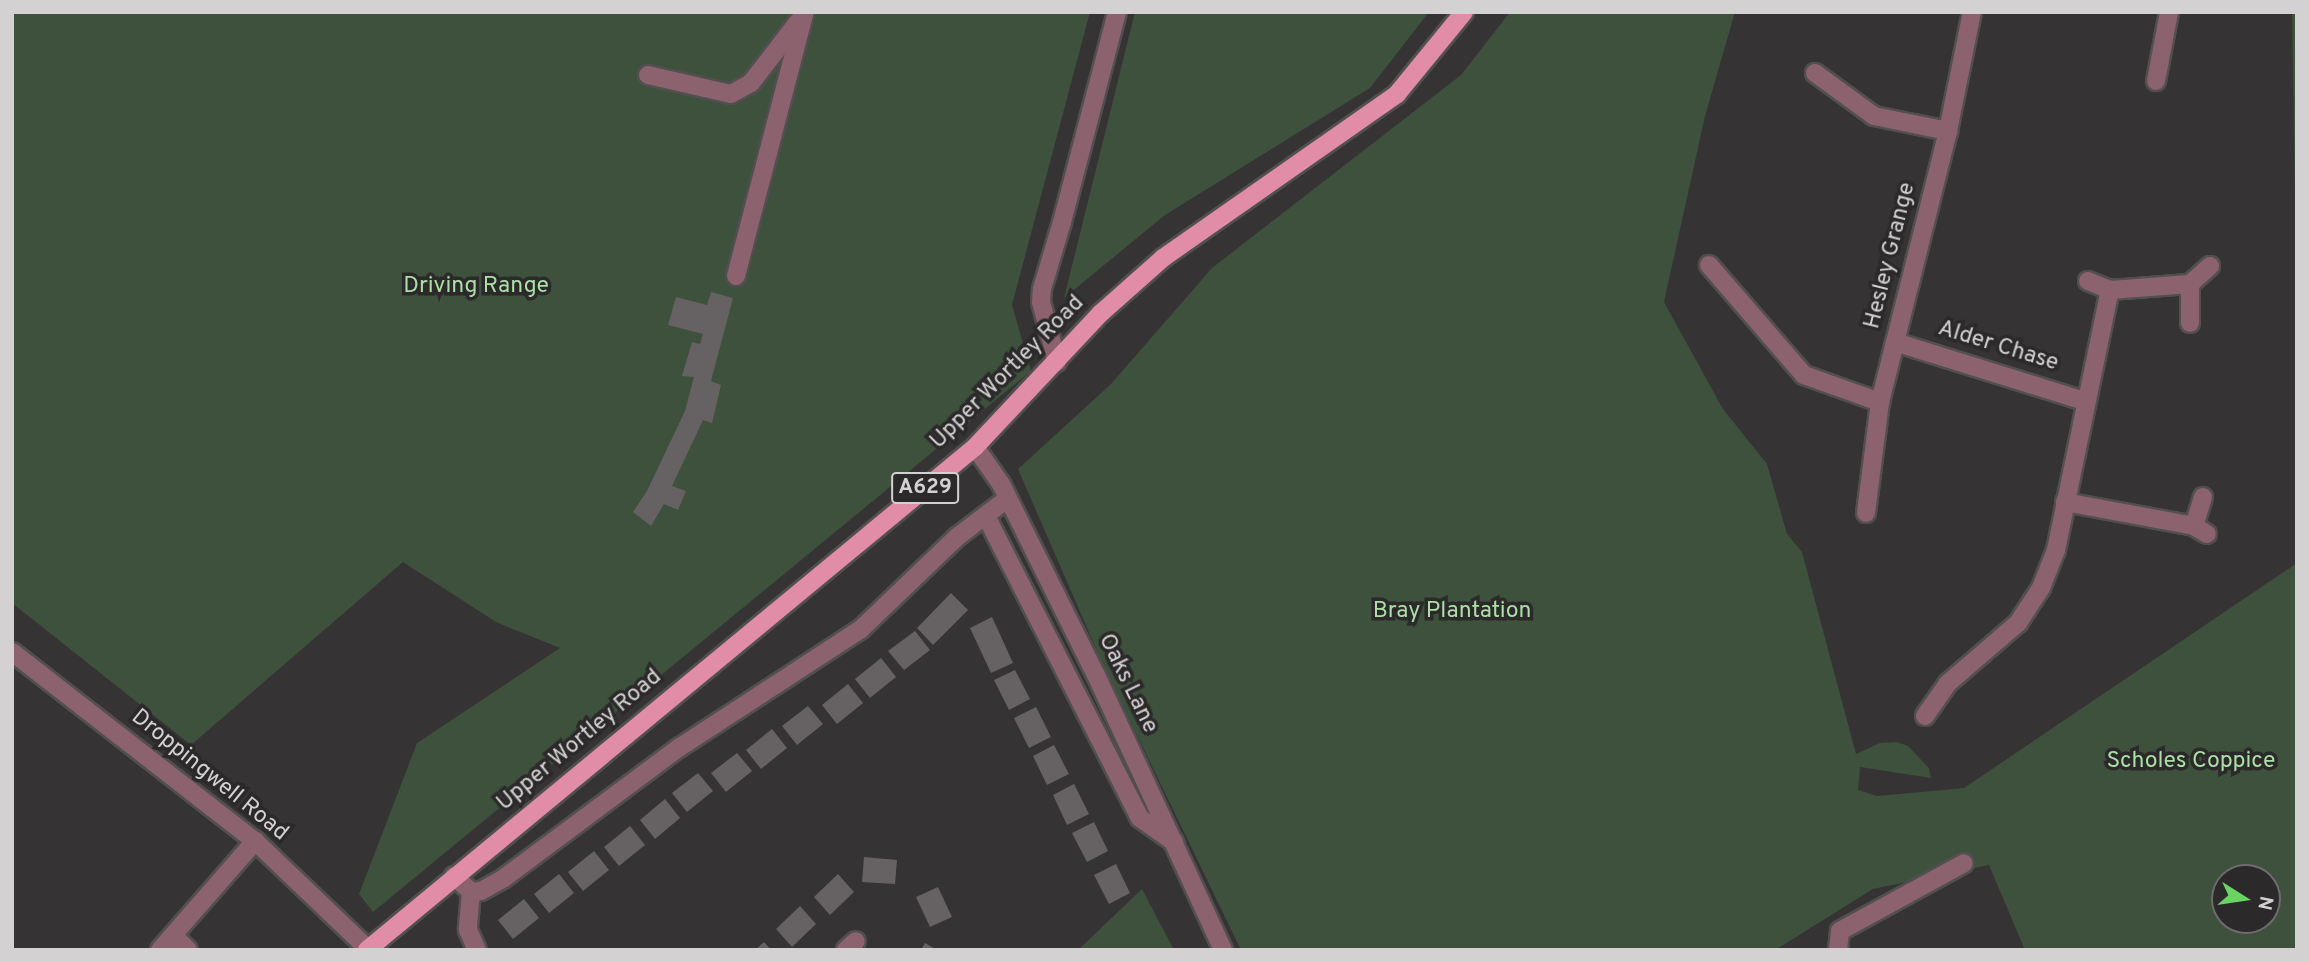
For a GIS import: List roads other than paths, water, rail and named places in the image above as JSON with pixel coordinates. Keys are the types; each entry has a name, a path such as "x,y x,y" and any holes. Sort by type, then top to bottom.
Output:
{"main road":[{"name":"Upper Wortley Road","path":"374,948 454,876 975,447 1101,313 1163,258 1397,94 1464,12"}],"street":[{"name":"Hesley Grange","path":"1866,513 1880,402 1948,131 1972,12"},
{"path":"2156,81 2169,12"},
{"path":"648,75 731,94 751,83 805,13"},
{"path":"736,276 805,13"},
{"path":"1057,362 1041,302 1042,289 1116,14"},
{"path":"1815,73 1874,116 1948,131"},
{"path":"1709,265 1804,375 1880,402"},
{"path":"2088,281 2110,290 2190,284 2210,266"},
{"path":"2190,284 2190,323"},
{"path":"1925,716 1947,684 2018,623 2041,588 2056,550 2110,290"},
{"name":"Alder Chase","path":"1895,342 2085,401"},
{"name":"Oaks Lane","path":"975,447 1007,499 1096,675 1223,950"},
{"path":"2065,502 2201,530 2203,497"},
{"path":"454,876 471,892 481,891 504,878 680,747 861,629 957,537 1007,499"},
{"path":"986,516 1140,818 1174,842"},
{"name":"Droppingwell Road","path":"12,652 255,841 374,948"},
{"path":"160,950 255,841"},
{"path":"1838,950 1840,931 1964,863"},
{"path":"471,892 468,930 478,950"},
{"path":"173,936 188,950"}],"park label":[{"name":"Driving Range","path":"476,287"},
{"name":"Bray Plantation","path":"1452,612"},
{"name":"Scholes Coppice","path":"2191,762"}]}
